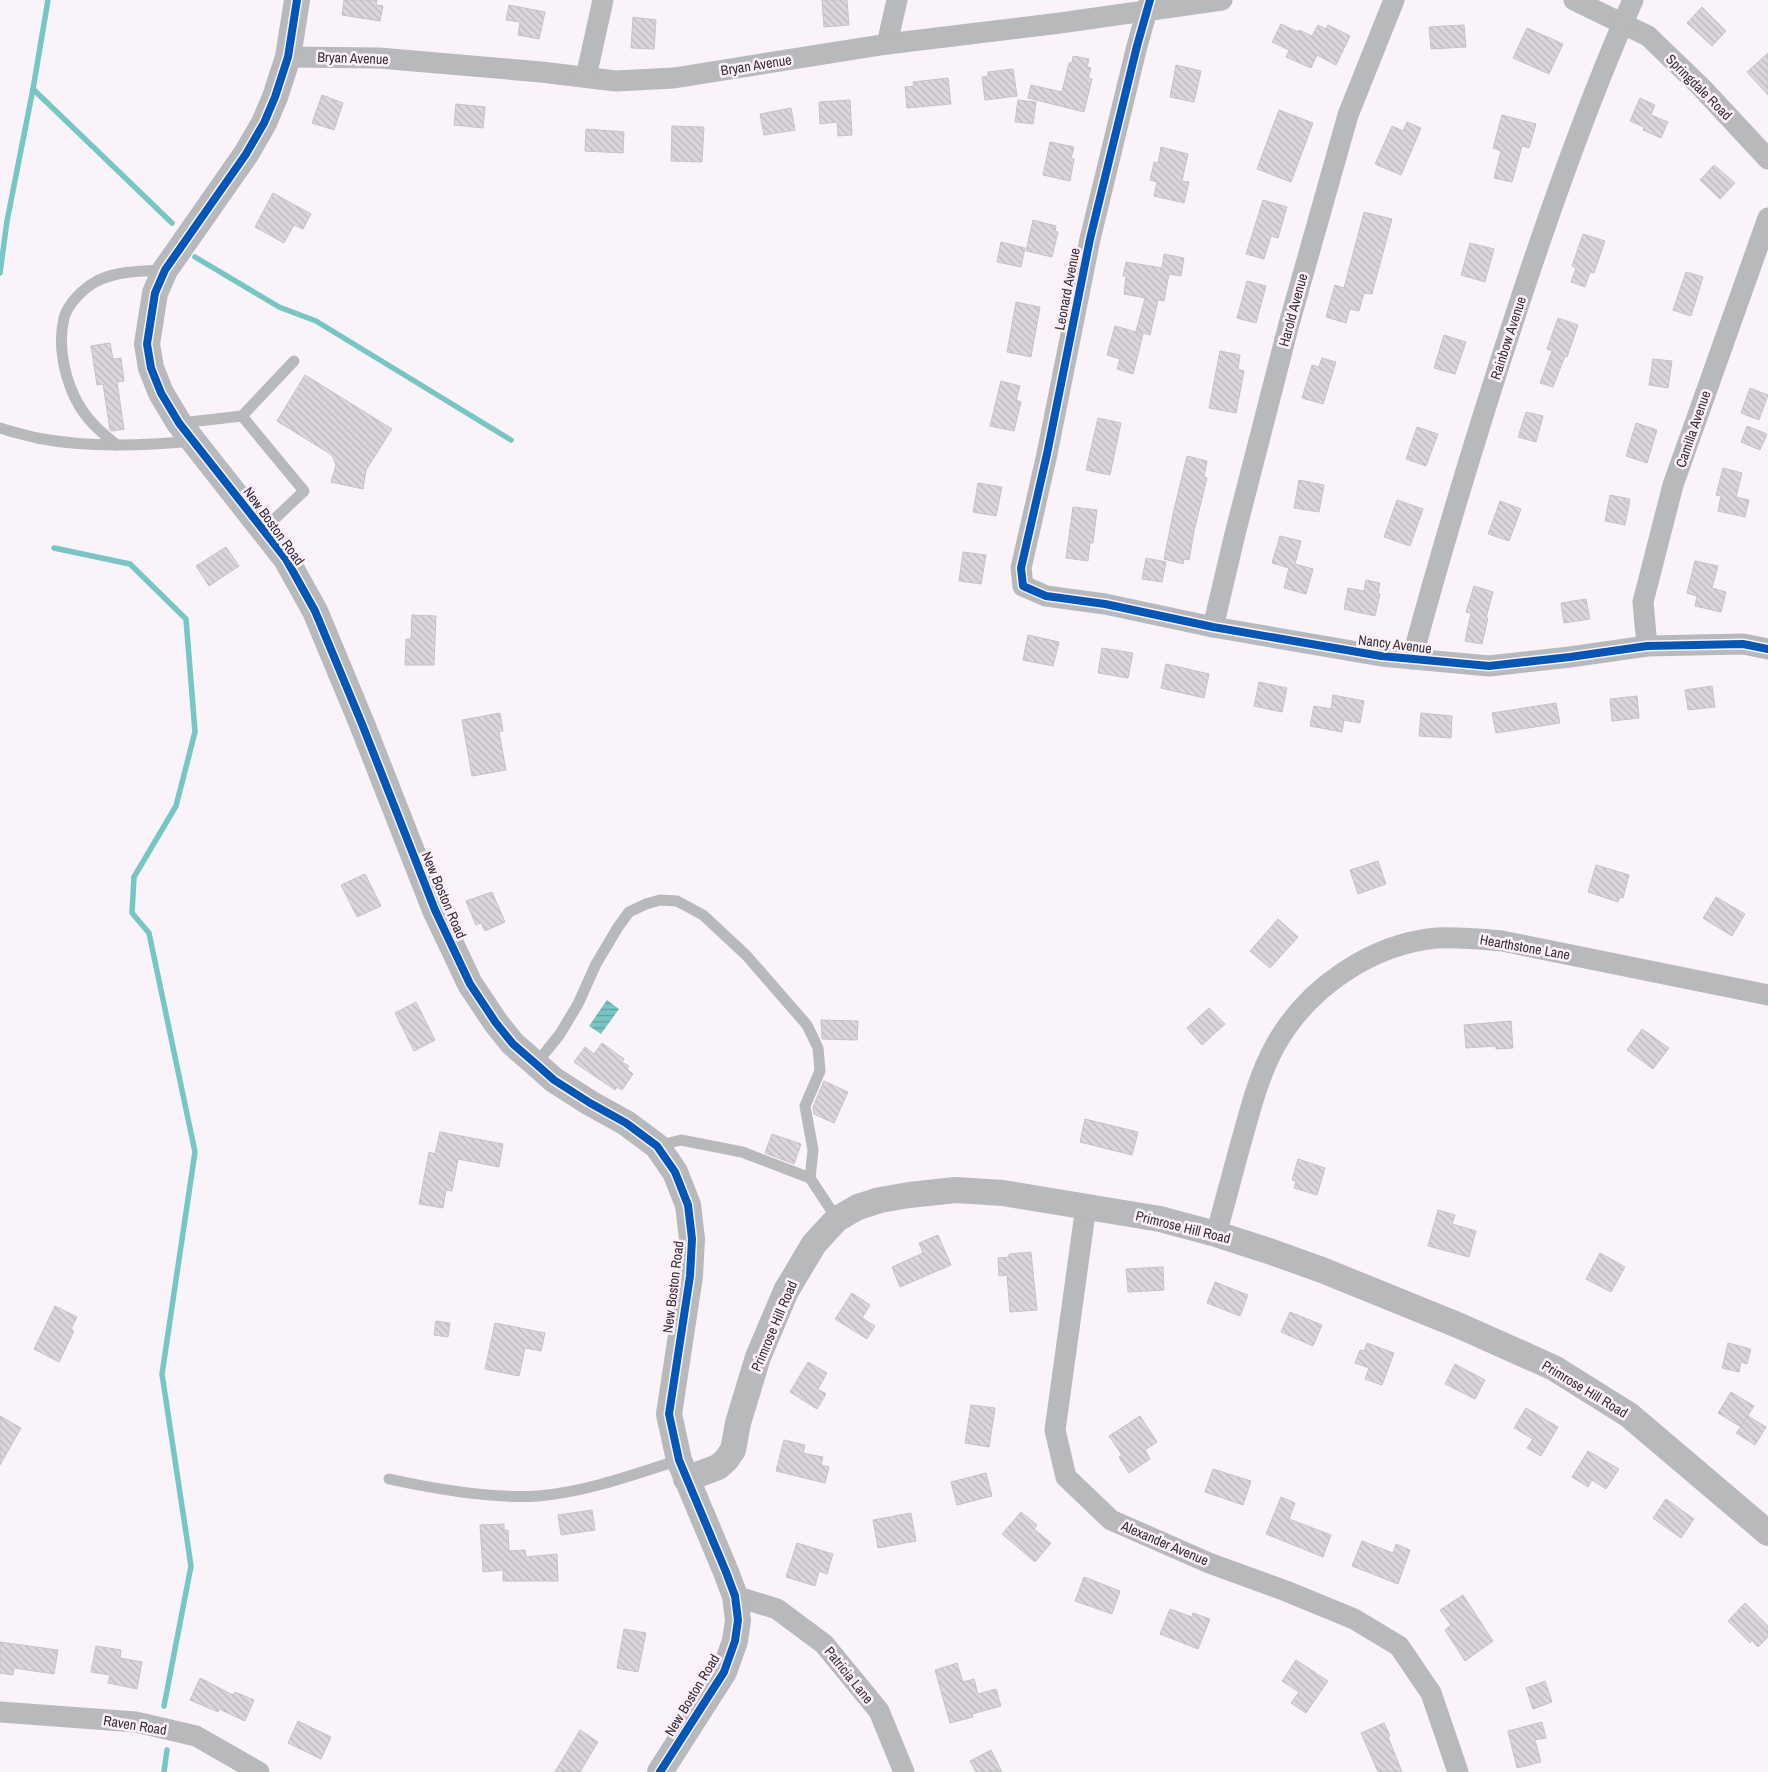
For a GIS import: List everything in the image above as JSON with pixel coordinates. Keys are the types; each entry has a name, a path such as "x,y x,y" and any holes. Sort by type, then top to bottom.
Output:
{"street":[{"name":"New Boston Road","path":"297,0 288,57 276,97 264,123 246,154 165,270 155,293 147,344 151,368 161,393 186,432 286,559 315,611 362,724 435,910 470,984 496,1023 513,1044 554,1080 626,1123 657,1146 676,1172 688,1205 692,1239 690,1276 670,1414 682,1470 726,1572 734,1596 738,1620 735,1641 724,1672 660,1772"},
{"path":"586,77 603,0"},
{"path":"887,44 897,0"},
{"name":"Bryan Avenue","path":"288,57 379,58 616,81 674,78 887,44 1060,23 1149,5 1222,0"},
{"name":"Harold Avenue","path":"1213,626 1289,324 1345,124 1394,0"},
{"name":"Springdale Road","path":"1574,0 1648,36 1701,87 1768,159"},
{"name":"Rainbow Avenue","path":"1412,659 1440,552 1500,361 1553,203 1601,72 1633,0"},
{"name":"Leonard Avenue","path":"1023,586 1021,568 1047,454 1090,239 1149,5"},
{"name":"Camilla Avenue","path":"1647,646 1643,602 1673,485 1768,218"},
{"name":"Nancy Avenue","path":"1023,586 1046,596 1105,604 1213,626 1381,656 1490,666 1647,646 1743,644 1768,649"},
{"name":"Hearthstone Lane","path":"1216,1234 1251,1107 1262,1076 1276,1046 1294,1018 1317,993 1343,973 1372,956 1403,945 1436,938 1502,941 1768,995"},
{"name":"Primrose Hill Road","path":"682,1470 718,1466 726,1460 733,1450 740,1416 758,1357 786,1290 814,1244 837,1219 858,1207 880,1200 956,1190 1003,1193 1086,1206 1160,1219 1216,1234 1322,1270 1460,1326 1554,1368 1629,1416 1768,1533"},
{"name":"Alexander Avenue","path":"1086,1206 1054,1430 1066,1477 1111,1520 1210,1563 1286,1590 1354,1619 1399,1646 1431,1693 1458,1772"},
{"name":"Patricia Lane","path":"734,1596 777,1609 824,1644 879,1711 904,1772"},
{"name":"Raven Road","path":"0,1712 136,1722 196,1736 259,1772"}],"lane":[{"path":"117,445 98,430 80,406 67,377 62,344 64,316 76,296 97,281 129,272 165,270"},
{"path":"0,428 38,438 72,443 156,444 186,432 242,416 294,361"},
{"path":"242,416 304,491 264,529"},
{"path":"536,1064 560,1034 578,1004 596,964 629,912 660,900 677,901 703,915 746,955 807,1025 818,1048 820,1072 805,1106 813,1150 810,1178"},
{"path":"657,1146 681,1140 742,1152 810,1178 837,1219"},
{"path":"390,1479 482,1494 536,1496 682,1470"}],"water":[{"path":"607,1000 619,1009 601,1034 589,1026"}],"building":[{"path":"344,0 377,0 376,5 383,6 380,21 342,15"},
{"path":"822,0 847,0 849,25 824,27"},
{"path":"509,5 545,12 539,39 518,35 520,22 506,20"},
{"path":"1702,7 1726,31 1712,46 1687,23"},
{"path":"633,17 656,20 654,49 631,48"},
{"path":"1281,24 1312,36 1318,25 1326,29 1328,25 1350,36 1336,65 1317,55 1311,68 1286,57 1289,50 1272,42"},
{"path":"1464,25 1466,47 1431,49 1429,27"},
{"path":"1527,28 1563,44 1549,74 1513,58"},
{"path":"1768,53 1768,95 1747,72"},
{"path":"1073,56 1089,59 1087,67 1091,68 1088,78 1092,79 1084,112 1028,98 1031,85 1062,92 1069,63 1072,63"},
{"path":"1176,65 1201,71 1194,102 1170,97"},
{"path":"1013,69 1017,96 985,100 982,77 988,76 988,72"},
{"path":"948,78 951,104 907,108 905,87 914,86 913,82"},
{"path":"322,95 343,103 334,130 312,123"},
{"path":"1640,98 1655,105 1651,115 1668,122 1661,138 1643,130 1644,127 1630,121"},
{"path":"850,100 852,135 838,136 837,122 820,124 819,102"},
{"path":"1018,100 1036,102 1033,124 1015,122"},
{"path":"456,104 485,107 483,128 454,125"},
{"path":"791,108 795,130 764,135 760,114"},
{"path":"1279,110 1313,123 1291,182 1257,169"},
{"path":"1502,115 1536,124 1529,148 1522,146 1512,182 1494,178 1501,151 1493,148"},
{"path":"1407,122 1421,128 1401,175 1375,164 1392,126 1403,131"},
{"path":"672,126 704,127 702,162 671,161"},
{"path":"586,129 624,132 623,153 585,151"},
{"path":"1050,142 1074,147 1071,158 1074,159 1070,181 1043,175"},
{"path":"1161,147 1188,154 1182,181 1189,182 1184,203 1154,196 1157,182 1150,180 1154,162 1158,163"},
{"path":"1714,165 1735,183 1720,199 1700,180"},
{"path":"273,193 311,214 303,229 294,225 284,243 255,227"},
{"path":"1263,200 1287,207 1278,238 1271,236 1264,259 1246,254"},
{"path":"1364,212 1392,219 1372,294 1364,293 1359,311 1350,309 1346,323 1326,317 1335,285 1344,288"},
{"path":"1033,220 1056,226 1055,231 1058,232 1052,257 1026,251"},
{"path":"1583,234 1605,241 1594,273 1590,272 1585,287 1571,282 1576,268 1572,266"},
{"path":"1001,242 1025,248 1021,267 997,262"},
{"path":"1470,243 1494,249 1485,282 1461,275"},
{"path":"1164,254 1184,258 1181,276 1169,274 1164,301 1158,300 1150,335 1136,331 1145,298 1124,294 1126,276 1123,276 1126,262 1162,268"},
{"path":"1686,272 1703,277 1691,316 1673,310"},
{"path":"1247,281 1266,286 1256,323 1237,318"},
{"path":"1016,302 1040,307 1031,357 1007,352"},
{"path":"1558,318 1578,325 1567,357 1565,356 1553,387 1540,383 1552,351 1547,349"},
{"path":"1115,326 1143,334 1133,374 1117,369 1120,359 1107,355"},
{"path":"1444,335 1466,342 1455,374 1434,368"},
{"path":"110,343 113,359 121,358 124,381 117,382 124,429 112,431 110,430 103,384 97,385 91,346"},
{"path":"1220,351 1240,355 1238,369 1244,371 1236,413 1209,408"},
{"path":"1322,358 1336,362 1323,404 1302,398 1312,365 1319,367"},
{"path":"1653,359 1672,361 1668,388 1649,385"},
{"path":"305,375 392,429 366,470 363,489 331,482 336,465 332,455 277,421"},
{"path":"1001,381 1020,386 1016,400 1021,402 1014,431 990,426"},
{"path":"1750,388 1768,395 1759,420 1741,413"},
{"path":"1526,412 1543,416 1536,442 1518,437"},
{"path":"1098,418 1121,423 1110,475 1086,470"},
{"path":"1636,423 1657,430 1647,463 1626,456"},
{"path":"1747,426 1767,434 1760,450 1741,442"},
{"path":"1417,427 1438,434 1426,466 1406,459"},
{"path":"1187,456 1207,461 1204,477 1207,478 1189,560 1184,559 1183,564 1164,559"},
{"path":"1723,468 1742,473 1736,497 1749,500 1745,517 1718,511 1721,496 1716,495"},
{"path":"1299,480 1324,485 1319,512 1294,508"},
{"path":"978,483 1002,487 996,516 973,512"},
{"path":"1610,495 1630,499 1625,525 1605,521"},
{"path":"1397,500 1423,509 1410,546 1384,537"},
{"path":"1500,501 1521,509 1509,541 1488,534"},
{"path":"1073,507 1097,510 1093,543 1090,543 1088,561 1066,558"},
{"path":"1280,536 1301,541 1295,564 1313,569 1306,594 1284,588 1289,568 1272,563"},
{"path":"226,547 239,566 209,586 196,566"},
{"path":"963,552 986,555 981,584 959,581"},
{"path":"1146,558 1166,562 1162,582 1142,579"},
{"path":"1695,561 1718,566 1712,588 1726,592 1721,612 1695,606 1697,596 1687,593"},
{"path":"1366,580 1380,583 1378,593 1380,594 1375,616 1344,609 1348,588 1364,591"},
{"path":"1474,586 1493,592 1482,644 1465,641 1471,613 1466,612"},
{"path":"1586,599 1590,619 1564,623 1561,603"},
{"path":"412,615 436,616 434,665 405,665 406,639 411,639"},
{"path":"1028,635 1059,642 1053,666 1023,660"},
{"path":"1102,648 1133,653 1128,678 1098,673"},
{"path":"1166,664 1209,674 1204,698 1161,688"},
{"path":"1259,682 1287,688 1282,712 1254,706"},
{"path":"1712,686 1715,707 1688,710 1685,690"},
{"path":"1333,695 1364,701 1360,723 1344,720 1342,732 1310,726 1314,706 1331,709"},
{"path":"1637,696 1639,718 1612,721 1610,699"},
{"path":"1556,703 1560,723 1496,733 1492,713"},
{"path":"500,713 503,731 499,732 506,770 472,776 462,720"},
{"path":"1421,713 1452,716 1451,738 1419,736"},
{"path":"1378,861 1386,884 1358,894 1350,870"},
{"path":"1596,865 1629,875 1623,898 1620,897 1618,902 1588,892"},
{"path":"365,874 381,906 357,917 341,885"},
{"path":"492,892 505,922 485,931 481,923 476,925 466,901"},
{"path":"1716,897 1745,914 1732,936 1703,918"},
{"path":"1278,919 1298,937 1270,968 1250,951"},
{"path":"416,1002 435,1040 414,1051 395,1013"},
{"path":"1209,1008 1225,1024 1202,1045 1187,1028"},
{"path":"821,1020 858,1021 857,1040 822,1039"},
{"path":"1511,1021 1513,1048 1496,1049 1496,1046 1466,1048 1464,1025"},
{"path":"1642,1029 1669,1048 1653,1069 1627,1050"},
{"path":"602,1043 624,1059 622,1062 629,1066 627,1069 633,1074 622,1090 617,1087 615,1090 574,1062 585,1047 594,1054"},
{"path":"824,1081 848,1092 834,1123 814,1114 813,1107"},
{"path":"1085,1119 1138,1132 1132,1155 1080,1142"},
{"path":"440,1132 503,1144 499,1167 458,1159 452,1191 446,1190 443,1208 419,1204 429,1152 435,1154"},
{"path":"772,1134 801,1144 794,1164 765,1153"},
{"path":"1298,1159 1325,1168 1317,1195 1294,1188 1296,1181 1292,1180"},
{"path":"1438,1210 1455,1215 1452,1224 1476,1231 1469,1257 1428,1246"},
{"path":"938,1235 951,1265 900,1287 892,1267 923,1253 919,1243"},
{"path":"1031,1252 1037,1310 1010,1312 1007,1275 999,1276 998,1258 1009,1257 1009,1254"},
{"path":"1600,1253 1625,1267 1611,1292 1586,1279"},
{"path":"1163,1267 1164,1290 1128,1292 1126,1269"},
{"path":"1215,1282 1248,1295 1240,1316 1207,1303"},
{"path":"852,1293 870,1305 862,1318 875,1326 867,1339 835,1319"},
{"path":"55,1306 77,1317 71,1329 74,1331 59,1362 34,1349"},
{"path":"1290,1312 1322,1325 1313,1346 1281,1332"},
{"path":"436,1321 450,1323 448,1337 434,1335"},
{"path":"495,1323 545,1333 541,1351 525,1348 519,1376 485,1369"},
{"path":"1367,1343 1394,1353 1382,1385 1365,1379 1369,1368 1355,1363 1360,1350 1364,1351"},
{"path":"1728,1343 1751,1349 1747,1364 1741,1362 1739,1372 1722,1368"},
{"path":"808,1362 827,1373 818,1389 826,1394 817,1409 790,1392"},
{"path":"1455,1364 1485,1380 1475,1399 1445,1384"},
{"path":"1731,1392 1754,1406 1741,1426 1748,1416 1766,1427 1755,1445 1736,1433 1741,1427 1718,1413"},
{"path":"971,1405 995,1408 989,1447 965,1443"},
{"path":"1526,1408 1558,1427 1541,1456 1527,1448 1533,1439 1514,1428"},
{"path":"0,1416 21,1428 0,1465"},
{"path":"1140,1416 1157,1442 1145,1450 1150,1459 1129,1473 1119,1457 1122,1455 1109,1436"},
{"path":"784,1440 805,1445 803,1453 823,1457 821,1465 829,1467 825,1483 776,1471"},
{"path":"1588,1451 1619,1469 1606,1489 1592,1480 1588,1487 1572,1477"},
{"path":"1213,1469 1251,1481 1243,1505 1205,1492"},
{"path":"986,1473 992,1496 957,1505 951,1482"},
{"path":"1281,1497 1295,1503 1289,1519 1331,1535 1323,1557 1266,1534"},
{"path":"1666,1499 1694,1519 1681,1538 1653,1518"},
{"path":"592,1510 595,1530 561,1535 558,1515"},
{"path":"1021,1512 1037,1525 1034,1529 1051,1543 1035,1562 1002,1534"},
{"path":"911,1513 916,1541 878,1548 873,1520"},
{"path":"504,1524 504,1530 508,1530 509,1551 525,1550 526,1557 557,1554 558,1581 503,1581 503,1570 483,1572 480,1525"},
{"path":"1362,1541 1393,1553 1396,1544 1410,1550 1398,1584 1352,1566"},
{"path":"797,1543 833,1554 827,1574 819,1571 815,1586 786,1577"},
{"path":"1084,1577 1120,1591 1112,1614 1075,1601"},
{"path":"1463,1595 1493,1641 1465,1661 1445,1630 1451,1625 1440,1610"},
{"path":"1745,1603 1768,1626 1768,1637 1758,1647 1752,1640 1750,1643 1728,1621"},
{"path":"1170,1609 1192,1617 1193,1613 1210,1619 1198,1649 1160,1634"},
{"path":"624,1629 646,1633 638,1672 617,1668"},
{"path":"0,1642 58,1650 54,1674 14,1668 13,1675 0,1673"},
{"path":"96,1646 121,1650 120,1658 142,1662 137,1689 108,1683 110,1675 91,1672"},
{"path":"1296,1660 1328,1681 1306,1713 1291,1703 1299,1692 1282,1681"},
{"path":"957,1663 963,1682 974,1679 978,1694 996,1689 1001,1706 972,1714 973,1717 950,1723 935,1670"},
{"path":"200,1678 233,1695 235,1692 254,1700 245,1721 219,1709 218,1712 190,1700"},
{"path":"1545,1681 1552,1702 1533,1709 1526,1688"},
{"path":"298,1721 331,1737 321,1759 288,1743"},
{"path":"1542,1722 1546,1738 1535,1740 1541,1762 1517,1768 1508,1731"},
{"path":"1384,1723 1402,1772 1378,1772 1361,1733"},
{"path":"580,1730 598,1742 580,1772 555,1772"},
{"path":"991,1750 1002,1772 976,1772 970,1761"}],"waterway":[{"path":"48,0 33,89 172,223"},
{"path":"0,273 7,221 33,89"},
{"path":"195,257 279,307 316,321 511,440"},
{"path":"54,548 130,564 186,619 195,732 176,806 134,877 132,913 149,933 195,1152 162,1374 191,1566 164,1706"},
{"path":"164,1772 167,1750"}],"cycle path":[{"path":"297,0 288,57 264,123 246,154 165,270 155,293 147,344 151,368 161,393 179,423 286,559 315,611 362,724 435,910 470,984 496,1023 513,1044 554,1080 626,1123 657,1146 675,1172 688,1205 692,1239 690,1276 669,1414 679,1460 735,1596 738,1620 735,1641 724,1672 660,1772"},
{"path":"1150,0 1090,239 1047,454 1021,568 1023,586 1046,596 1105,604 1213,627 1381,656 1489,666 1647,646 1743,644 1768,649"}]}
